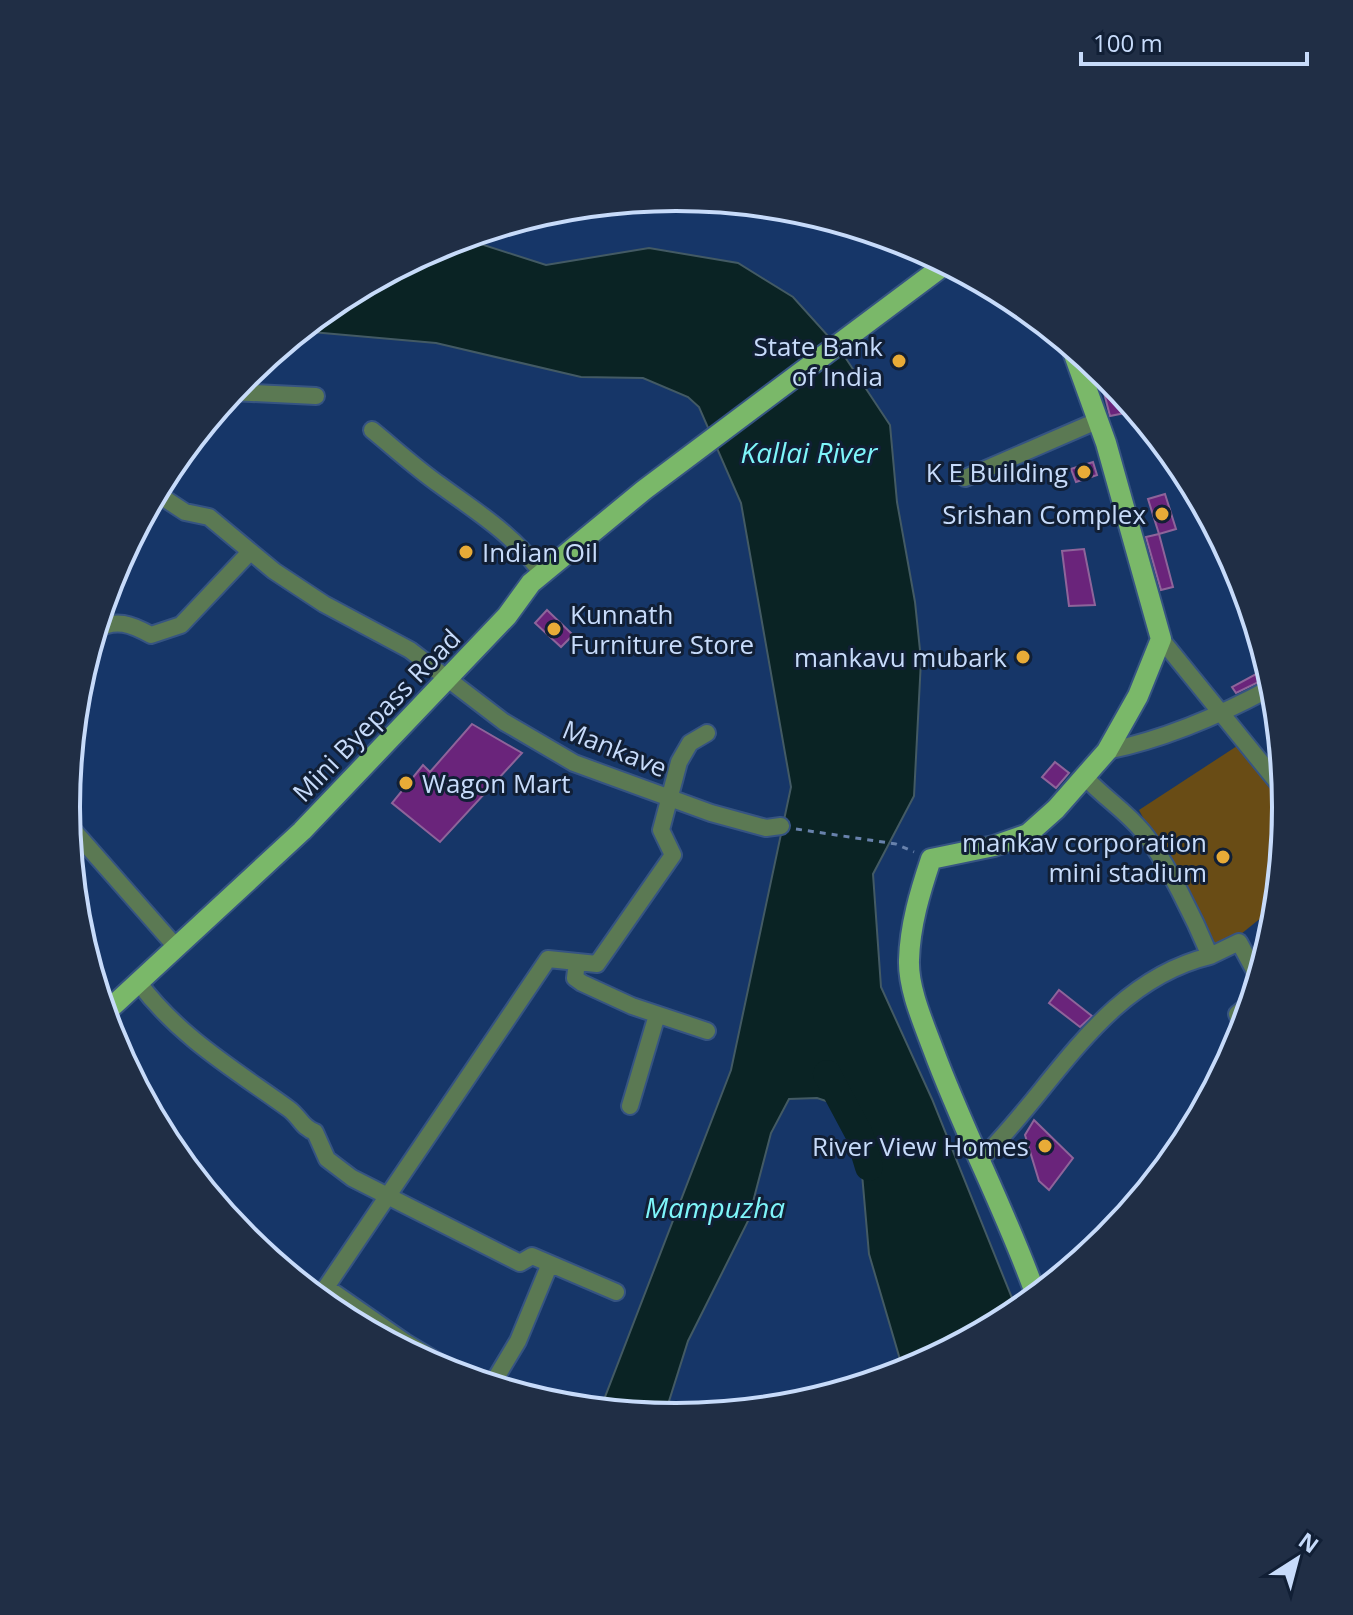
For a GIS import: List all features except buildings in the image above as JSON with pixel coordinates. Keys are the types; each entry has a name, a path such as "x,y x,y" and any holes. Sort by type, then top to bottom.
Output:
{"main road":[{"name":"Mini Byepass Road","path":"114,1005 302,831 543,574 687,456 937,272"},
{"path":"1032,1286 921,1017 908,963 916,903 931,859 994,846 1028,834 1107,751 1138,696 1161,639 1099,420 1079,368"}],"street":[{"path":"248,393 316,396"},
{"path":"965,478 1099,420"},
{"path":"372,430 441,486 474,506 521,546 543,574"},
{"name":"Mankave","path":"166,500 185,512 209,517 250,552 324,604 410,650 504,722 574,763 740,821 766,828 781,826"},
{"path":"110,623 130,624 151,635 181,625 250,552"},
{"path":"1161,639 1272,777"},
{"path":"1107,751 1139,745 1240,705 1262,693"},
{"path":"325,1289 548,959 597,964 673,855 661,830 679,762 690,743 707,733"},
{"path":"1085,777 1101,794 1117,803 1144,833 1196,921 1210,956"},
{"path":"81,839 177,948"},
{"path":"979,1161 1000,1142 1072,1051 1115,1008 1180,963 1210,956 1239,942 1252,966"},
{"path":"577,962 575,978 582,983 657,1015 707,1031"},
{"path":"139,983 161,1009 212,1057 290,1110 305,1129 315,1132 327,1159 386,1197 413,1207 471,1241 520,1263 532,1256 549,1266 585,1277 616,1292"},
{"path":"630,1106 657,1015"},
{"path":"497,1376 518,1341 549,1266"}],"path":[{"path":"781,826 896,844 931,859"}],"shaded area":[{"name":"mankav corporation mini stadium","path":"1237,746 1273,789 1272,847 1263,916 1215,955 1139,810"}],"water":[{"name":"Kallai River","path":"481,244 546,265 649,248 738,263 793,297 839,348 890,425 897,502 915,602 921,660 914,796 873,874 881,987 932,1099 1013,1300 975,1324 900,1361 869,1254 858,1128 851,1109 817,1098 789,1099 771,1133 748,1221 688,1341 668,1404 604,1400 731,1070 791,787 741,503 699,407 688,397 643,378 581,377 436,343 315,332 378,291 448,256"}],"waterway":[{"path":"827,1074 859,1134 869,1167"}],"place":[{"name":"State Bank of India","path":"899,361"},
{"name":"K E Building","path":"1084,472"},
{"name":"Srishan Complex","path":"1162,514"},
{"name":"Indian Oil","path":"466,552"},
{"name":"Kunnath Furniture Store","path":"554,629"},
{"name":"mankavu mubark","path":"1023,657"},
{"name":"Wagon Mart","path":"406,783"},
{"name":"mankav corporation mini stadium","path":"1223,857"},
{"name":"River View Homes","path":"1045,1146"}],"water label":[{"name":"Mampuzha","path":"715,1207"}]}
